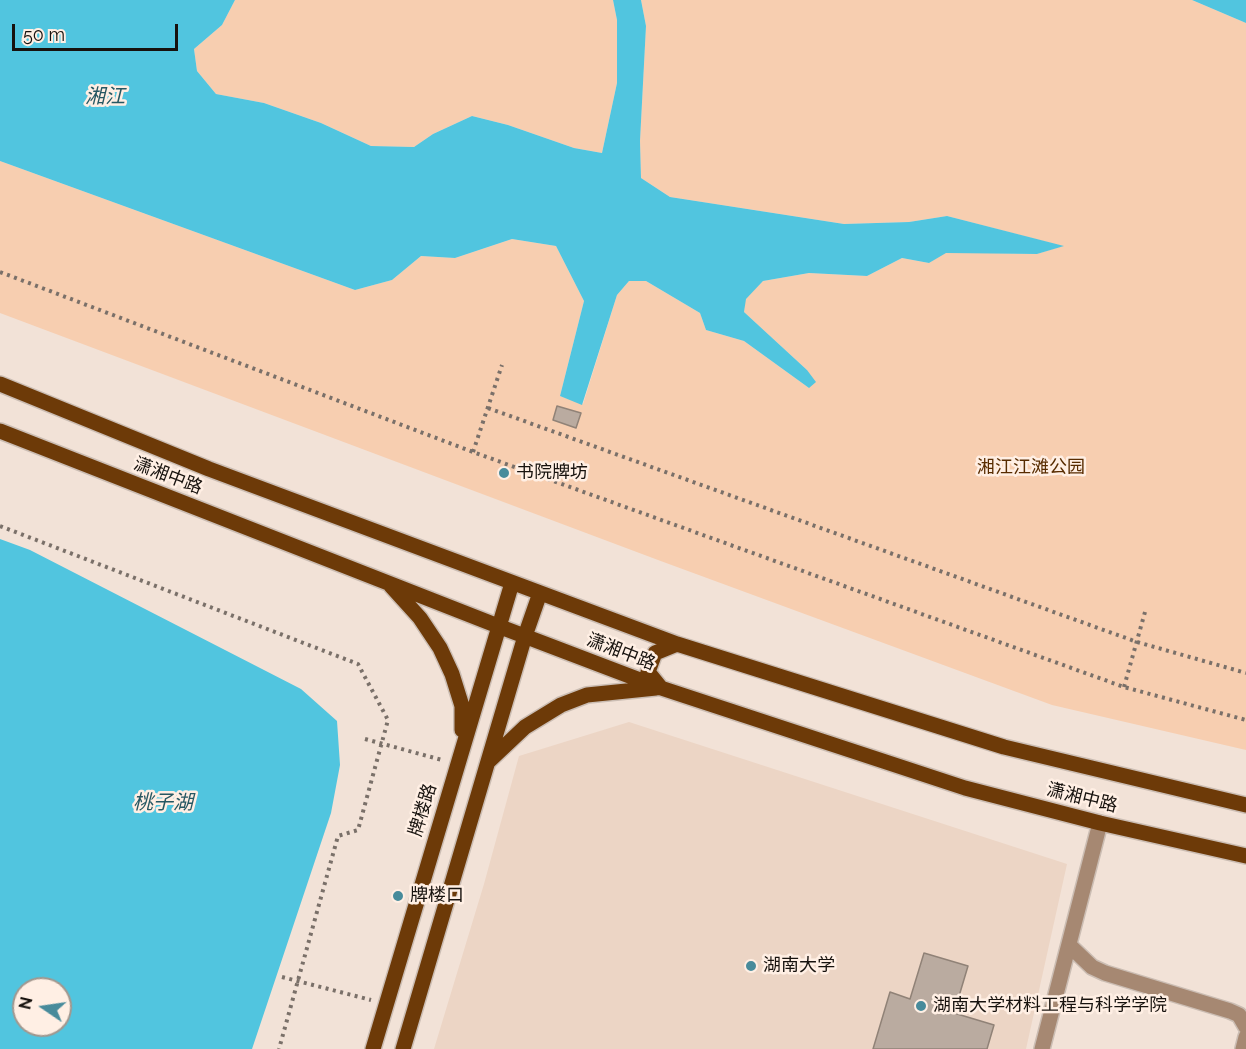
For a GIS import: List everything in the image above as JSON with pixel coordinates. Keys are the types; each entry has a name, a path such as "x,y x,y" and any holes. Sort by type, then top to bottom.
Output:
{"main road":[{"name":"潇湘中路","path":"0,384 182,459 677,644 1004,747 1246,805"},
{"name":"潇湘中路","path":"0,431 661,688 964,788 1100,823 1246,856"},
{"path":"387,582 420,618 440,648 452,674 462,706 460,757"},
{"name":"牌楼路","path":"373,1049 512,583"},
{"path":"403,1049 525,636 540,593"},
{"path":"661,688 648,672 655,653 677,644"},
{"path":"489,760 525,727 561,705 587,695 661,688"}],"street":[{"path":"1042,1049 1100,823"},
{"path":"1069,945 1092,967 1230,1011 1239,1015 1246,1027"},
{"path":"1243,1049 1246,1037"}],"path":[{"path":"0,272 473,452 1124,687 1246,720"},
{"path":"473,452 502,365"},
{"path":"488,408 1137,642 1246,673"},
{"path":"0,526 358,664 387,720 358,830 338,836 279,1049"},
{"path":"1124,687 1145,612"},
{"path":"365,739 460,757"},
{"path":"282,977 386,1004"}],"shaded area":[{"name":"湖南大学","path":"629,722 1067,864 1026,1049 434,1049 484,884 519,756"}],"green space":[{"path":"235,0 613,0 617,20 617,83 602,153 574,148 508,125 472,116 433,134 414,147 371,146 321,123 264,103 216,94 197,71 194,49 222,25"},
{"name":"湘江江滩公园","path":"641,0 1192,0 1246,23 1246,750 1052,705 0,313 0,161 355,290 392,280 421,256 455,258 512,239 556,246 584,301 560,396 583,404 617,295 629,281 646,281 700,313 706,330 744,341 809,388 807,370 744,312 745,299 763,281 809,273 867,276 902,258 929,263 946,252 1037,254 1062,246 947,216 909,222 844,224 670,197 641,178 640,141 646,26"}],"water":[{"name":"湘江","path":"0,0 235,0 222,25 194,49 197,71 216,94 264,103 321,123 371,146 414,147 433,134 472,116 508,125 574,148 602,153 617,83 617,20 613,0 641,0 646,26 640,141 641,178 670,197 844,224 909,222 947,216 1064,246 1037,254 946,253 929,263 902,258 867,276 809,273 763,281 746,299 744,312 807,370 816,382 809,388 744,341 706,330 700,313 646,281 629,281 617,295 582,405 560,396 584,301 556,246 512,239 455,258 421,256 392,280 355,290 0,161"},
{"path":"1192,0 1246,0 1246,23"},
{"name":"桃子湖","path":"0,539 30,550 301,689 337,721 340,765 331,813 252,1049 0,1049"}],"building":[{"path":"557,406 581,413 576,428 553,420"},
{"name":"湖南大学材料工程与科学学院","path":"924,953 968,966 954,1013 994,1025 987,1049 873,1049 890,992 910,999"}],"place":[{"name":"书院牌坊","path":"504,473"},
{"name":"牌楼口","path":"398,896"},
{"name":"湖南大学","path":"751,966"},
{"name":"湖南大学材料工程与科学学院","path":"921,1006"}]}
